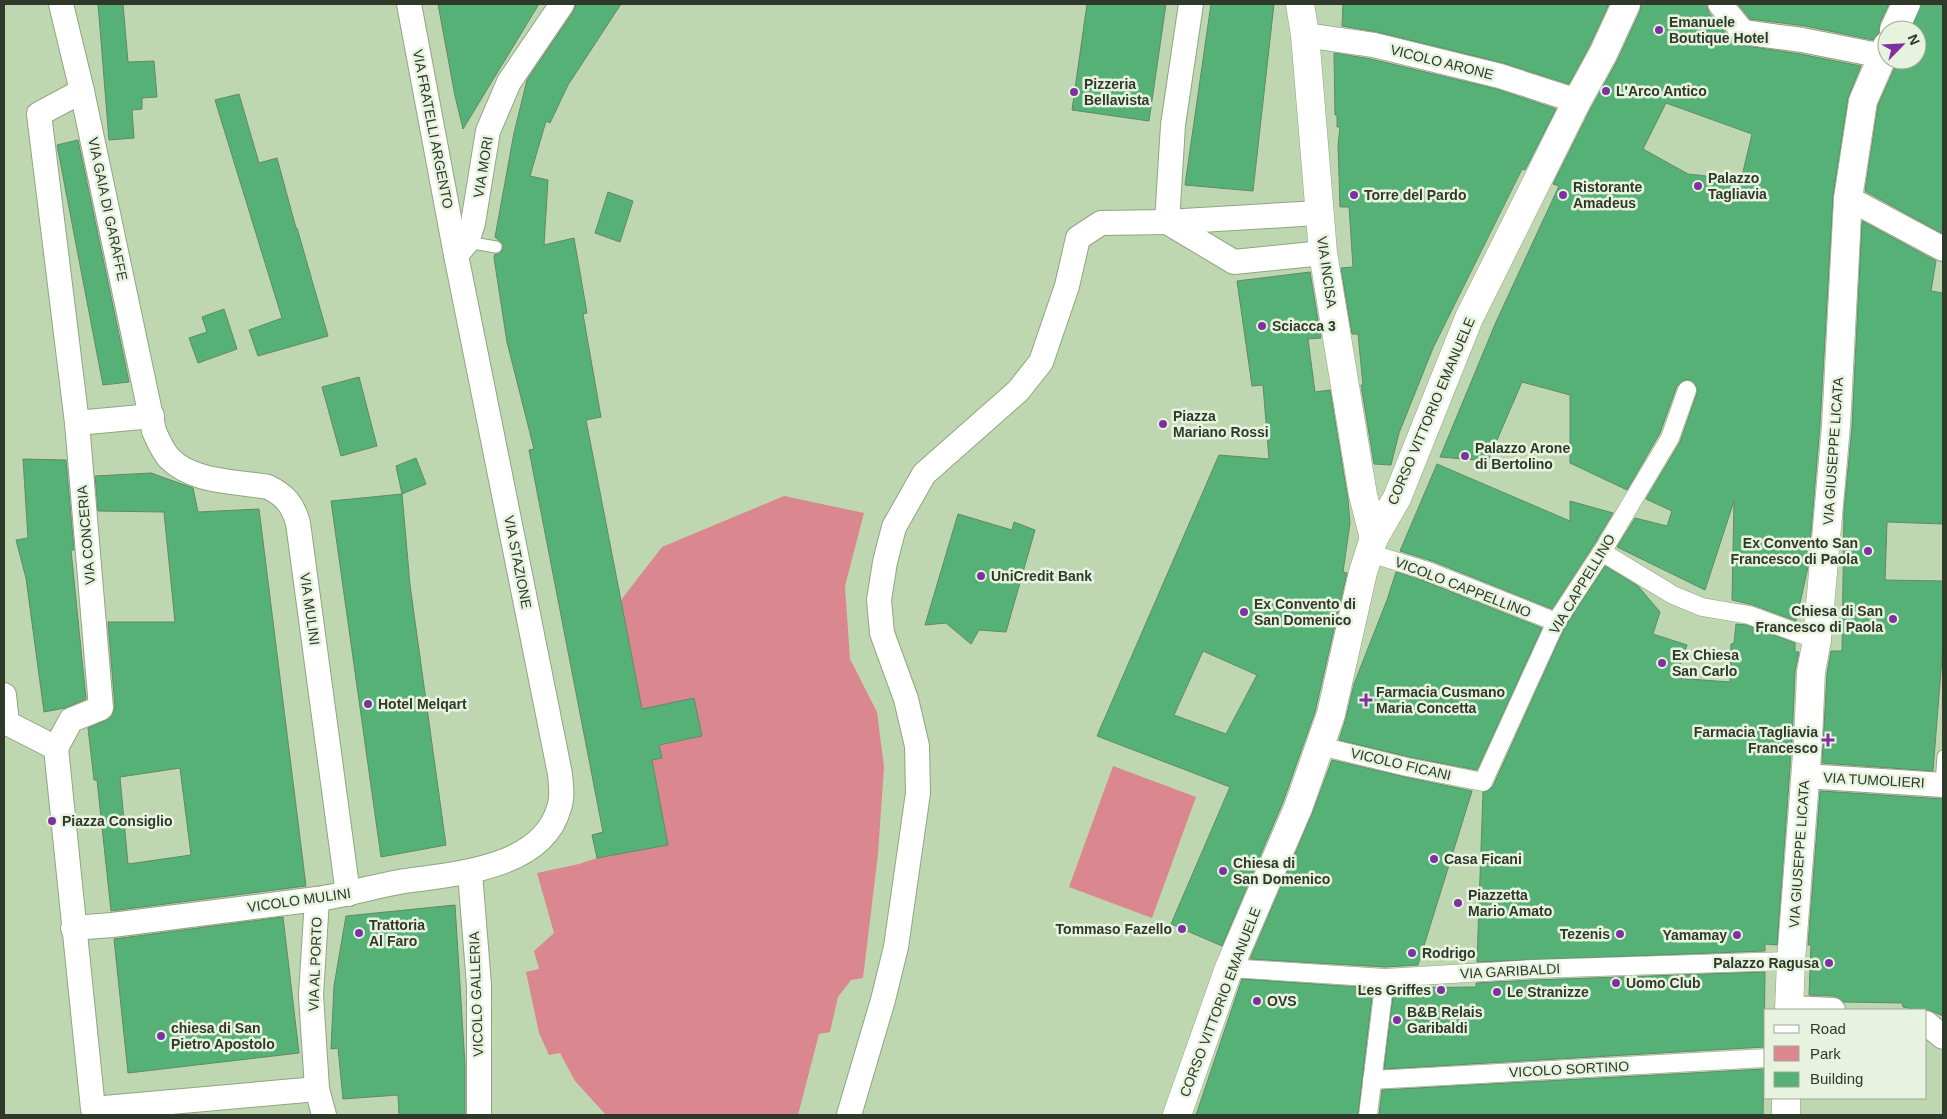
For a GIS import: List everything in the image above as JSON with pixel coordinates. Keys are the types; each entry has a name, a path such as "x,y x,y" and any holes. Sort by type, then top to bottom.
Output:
{"street":[{"name":"VIA GAIA DI GARAFFE","path":"61,4 82,90 152,416"},
{"name":"VIA FRATELLI ARGENTO","path":"409,4 461,248"},
{"name":"VIA MORI","path":"461,248 474,223 488,131 509,82 562,4"},
{"path":"1167,222 1174,125 1192,4"},
{"name":"VIA INCISA","path":"1300,4 1323,252 1371,546"},
{"name":"CORSO VITTORIO EMANUELE","path":"1177,1115 1229,968 1298,808 1331,714 1371,546 1397,498 1469,318 1576,101 1603,54 1626,4"},
{"path":"1720,4 1743,32 1877,50"},
{"path":"1899,20 1906,4"},
{"name":"VICOLO ARONE","path":"1304,36 1374,45 1500,76 1576,101"},
{"name":"VIA GIUSEPPE LICATA","path":"1790,1009 1791,961 1811,672 1817,640 1836,426 1848,198 1864,101 1877,70"},
{"path":"82,90 39,114 76,423 152,416"},
{"path":"1848,198 1943,249"},
{"path":"849,1115 883,1000 896,947 918,793 917,746 906,700 882,633 879,600 885,562 894,527 924,474 1018,391 1041,362 1067,286 1078,238 1101,223 1167,222 1318,213"},
{"path":"1167,222 1234,262 1323,252"},
{"name":"VIA STAZIONE","path":"461,248 562,791 560,808 553,824 545,836 520,854"},
{"name":"VIA CAPPELLINO","path":"1483,782 1556,622 1602,552 1670,438 1687,390"},
{"name":"VIA MULINI","path":"152,416 154,431 160,445 169,458 179,466 204,476 268,487 287,499 294,510 298,523 348,894"},
{"name":"VIA CONCERIA","path":"56,748 71,720 101,708 76,423"},
{"name":"VICOLO CAPPELLINO","path":"1371,546 1556,622"},
{"path":"1602,552 1673,595 1702,606 1749,615 1817,640"},
{"path":"4,695 7,723 56,748 93,1109 216,1106 318,1090"},
{"name":"VICOLO FICANI","path":"1320,746 1406,767 1483,782"},
{"name":"VIA TUMOLIERI","path":"1805,776 1942,785"},
{"name":"VICOLO MULINI","path":"73,928 112,925 348,894 397,883 470,873 520,854"},
{"name":"VICOLO GALLERIA","path":"470,873 478,985 479,1115"},
{"name":"VIA AL PORTO","path":"317,899 311,995 318,1090 324,1115"},
{"name":"VIA GARIBALDI","path":"1229,968 1385,978 1534,969 1791,961"},
{"path":"1368,1115 1385,978"},
{"path":"1927,1023 1943,1037"},
{"name":"VICOLO SORTINO","path":"1372,1080 1764,1058"},
{"path":"1786,1099 1786,1115"}],"lane":[{"path":"461,248 496,246"},
{"path":"1942,785 1943,756"}],"green space":[{"path":"784,496 864,513 845,586 850,659 877,712 884,767 878,854 863,978 851,980 838,997 830,1032 819,1034 798,1115 606,1115 575,1081 560,1053 549,1055 539,1033 526,972 539,969 534,951 554,933 537,873 597,858 668,845 652,760 659,745 702,736 642,709 621,600 662,547"},
{"path":"1113,766 1196,797 1152,918 1069,887"}],"building":[{"path":"98,4 123,4 128,62 154,61 157,97 142,98 142,109 132,110 134,138 109,140"},
{"path":"438,4 539,4 463,129 455,96"},
{"path":"576,4 621,4 568,85 550,123 546,121 530,176 548,180 544,245 574,238 587,313 583,314 601,417 586,420 642,709 694,698 702,736 659,745 662,758 652,760 668,845 597,858 592,835 603,832 529,450 534,449 507,342 494,258 495,254 499,254 503,249 503,244 495,237 514,133 527,80 573,12"},
{"path":"1087,4 1166,4 1149,121 1072,110"},
{"path":"1211,4 1274,4 1253,191 1185,185"},
{"path":"1343,4 1609,4 1569,84 1503,63 1377,32 1342,26"},
{"path":"1641,4 1707,4 1709,13 1732,41 1740,45 1861,66 1848,98 1833,196 1820,425 1808,567 1796,621 1753,605 1732,600 1734,501 1705,590 1617,547 1635,518 1667,526 1672,511 1646,499 1680,442 1697,393 1697,388 1691,380 1685,380 1677,386 1660,433 1627,490 1570,463 1570,395 1522,382 1488,461 1440,457 1496,322 1559,186 1553,184 1617,61 1640,11","holes":["1666,103 1752,134 1741,180 1688,174 1643,149"]},
{"path":"1738,4 1889,4 1881,20 1877,20 1877,35 1873,40 1805,26 1750,19"},
{"path":"1921,4 1943,4 1943,234 1865,191 1878,105 1894,70 1927,70 1927,20 1915,20"},
{"path":"1334,53 1371,59 1496,89 1556,109 1525,170 1522,169 1433,348 1399,433 1391,465 1374,464 1361,385 1363,385 1358,334 1352,334 1341,268 1353,267 1349,207 1340,207 1338,145 1340,127 1337,127 1337,115 1335,115"},
{"path":"239,94 259,163 277,158 328,336 258,356 249,330 282,318 215,100"},
{"path":"78,140 129,382 103,385 57,145"},
{"path":"608,192 633,201 620,242 595,233"},
{"path":"1862,221 1936,261 1931,291 1943,293 1943,524 1887,522 1885,580 1943,581 1943,645 1933,771 1822,763 1827,674 1831,651 1842,651 1844,511 1852,427"},
{"path":"1310,272 1321,338 1308,339 1315,392 1330,390 1350,523 1343,572 1347,573 1315,712 1283,802 1222,946 1171,924 1230,787 1097,736 1219,455 1269,459 1263,385 1252,386 1237,281","holes":["1203,651 1257,675 1226,734 1174,715"]},
{"path":"224,309 237,349 198,363 189,338 207,332 202,317"},
{"path":"359,377 377,446 341,456 322,387"},
{"path":"416,458 426,484 402,494 396,466"},
{"path":"23,459 66,460 74,550 71,550 86,699 65,708 44,712 26,578 16,540 28,538"},
{"path":"1437,464 1570,521 1570,501 1613,513 1598,538 1596,536 1598,539 1552,609 1432,561 1400,551"},
{"path":"151,473 193,488 198,512 259,509 306,886 111,911 97,780 94,780 88,728 107,720 112,716 115,707 108,622 175,622 164,512 98,511 95,476","holes":["180,768 191,855 128,864 120,777"]},
{"path":"402,494 410,585 446,845 381,857 331,501"},
{"name":"UniCredit Bank","path":"958,514 1012,530 1014,522 1035,530 1006,632 979,630 971,644 946,623 925,625"},
{"path":"1605,566 1638,586 1660,612 1653,634 1687,645 1676,678 1730,682 1731,644 1734,643 1736,624 1746,625 1795,643 1795,652 1799,652 1795,671 1792,740 1777,945 1765,944 1765,951 1477,962 1483,792 1493,786 1565,627"},
{"path":"1396,572 1424,581 1542,628 1477,770 1409,757 1339,740 1354,684"},
{"path":"1332,760 1472,791 1418,965 1385,967 1250,959 1312,814"},
{"path":"1820,791 1943,799 1943,1016 1927,1009 1903,1007 1902,1003 1844,1002 1834,996 1809,995 1811,945 1808,945"},
{"path":"455,905 465,1065 465,1115 399,1115 398,1095 343,1099 338,1048 331,1049 334,986 346,916"},
{"path":"283,917 299,1053 128,1073 114,939"},
{"path":"1765,972 1764,1047 1384,1069 1394,988 1476,987 1476,983"},
{"path":"1242,979 1373,988 1358,1115 1196,1115"},
{"path":"1764,1069 1763,1115 1379,1115 1382,1090"}],"place":[{"name":"Emanuele Boutique Hotel","path":"1659,30"},
{"name":"L'Arco Antico","path":"1606,91"},
{"name":"Pizzeria Bellavista","path":"1074,92"},
{"name":"Palazzo Tagliavia","path":"1698,186"},
{"name":"Torre del Pardo","path":"1354,195"},
{"name":"Ristorante Amadeus","path":"1563,195"},
{"name":"Sciacca 3","path":"1262,326"},
{"name":"Piazza Mariano Rossi","path":"1163,424"},
{"name":"Palazzo Arone di Bertolino","path":"1465,456"},
{"name":"Ex Convento San Francesco di Paola","path":"1868,551"},
{"name":"UniCredit Bank","path":"981,576"},
{"name":"Ex Convento di San Domenico","path":"1244,612"},
{"name":"Chiesa di San Francesco di Paola","path":"1893,619"},
{"name":"Ex Chiesa San Carlo","path":"1662,663"},
{"name":"Farmacia Cusmano Maria Concetta","path":"1366,700"},
{"name":"Hotel Melqart","path":"368,704"},
{"name":"Farmacia Tagliavia Francesco","path":"1828,740"},
{"name":"Piazza Consiglio","path":"52,821"},
{"name":"Casa Ficani","path":"1434,859"},
{"name":"Chiesa di San Domenico","path":"1223,871"},
{"name":"Piazzetta Mario Amato","path":"1458,903"},
{"name":"Tommaso Fazello","path":"1182,929"},
{"name":"Trattoria Al Faro","path":"359,933"},
{"name":"Tezenis","path":"1620,934"},
{"name":"Yamamay","path":"1737,935"},
{"name":"Rodrigo","path":"1412,953"},
{"name":"Palazzo Ragusa","path":"1829,963"},
{"name":"Uomo Club","path":"1616,983"},
{"name":"Les Griffes","path":"1441,990"},
{"name":"Le Stranizze","path":"1497,992"},
{"name":"OVS","path":"1257,1001"},
{"name":"B&B Relais Garibaldi","path":"1397,1020"},
{"name":"chiesa di San Pietro Apostolo","path":"161,1036"}]}
